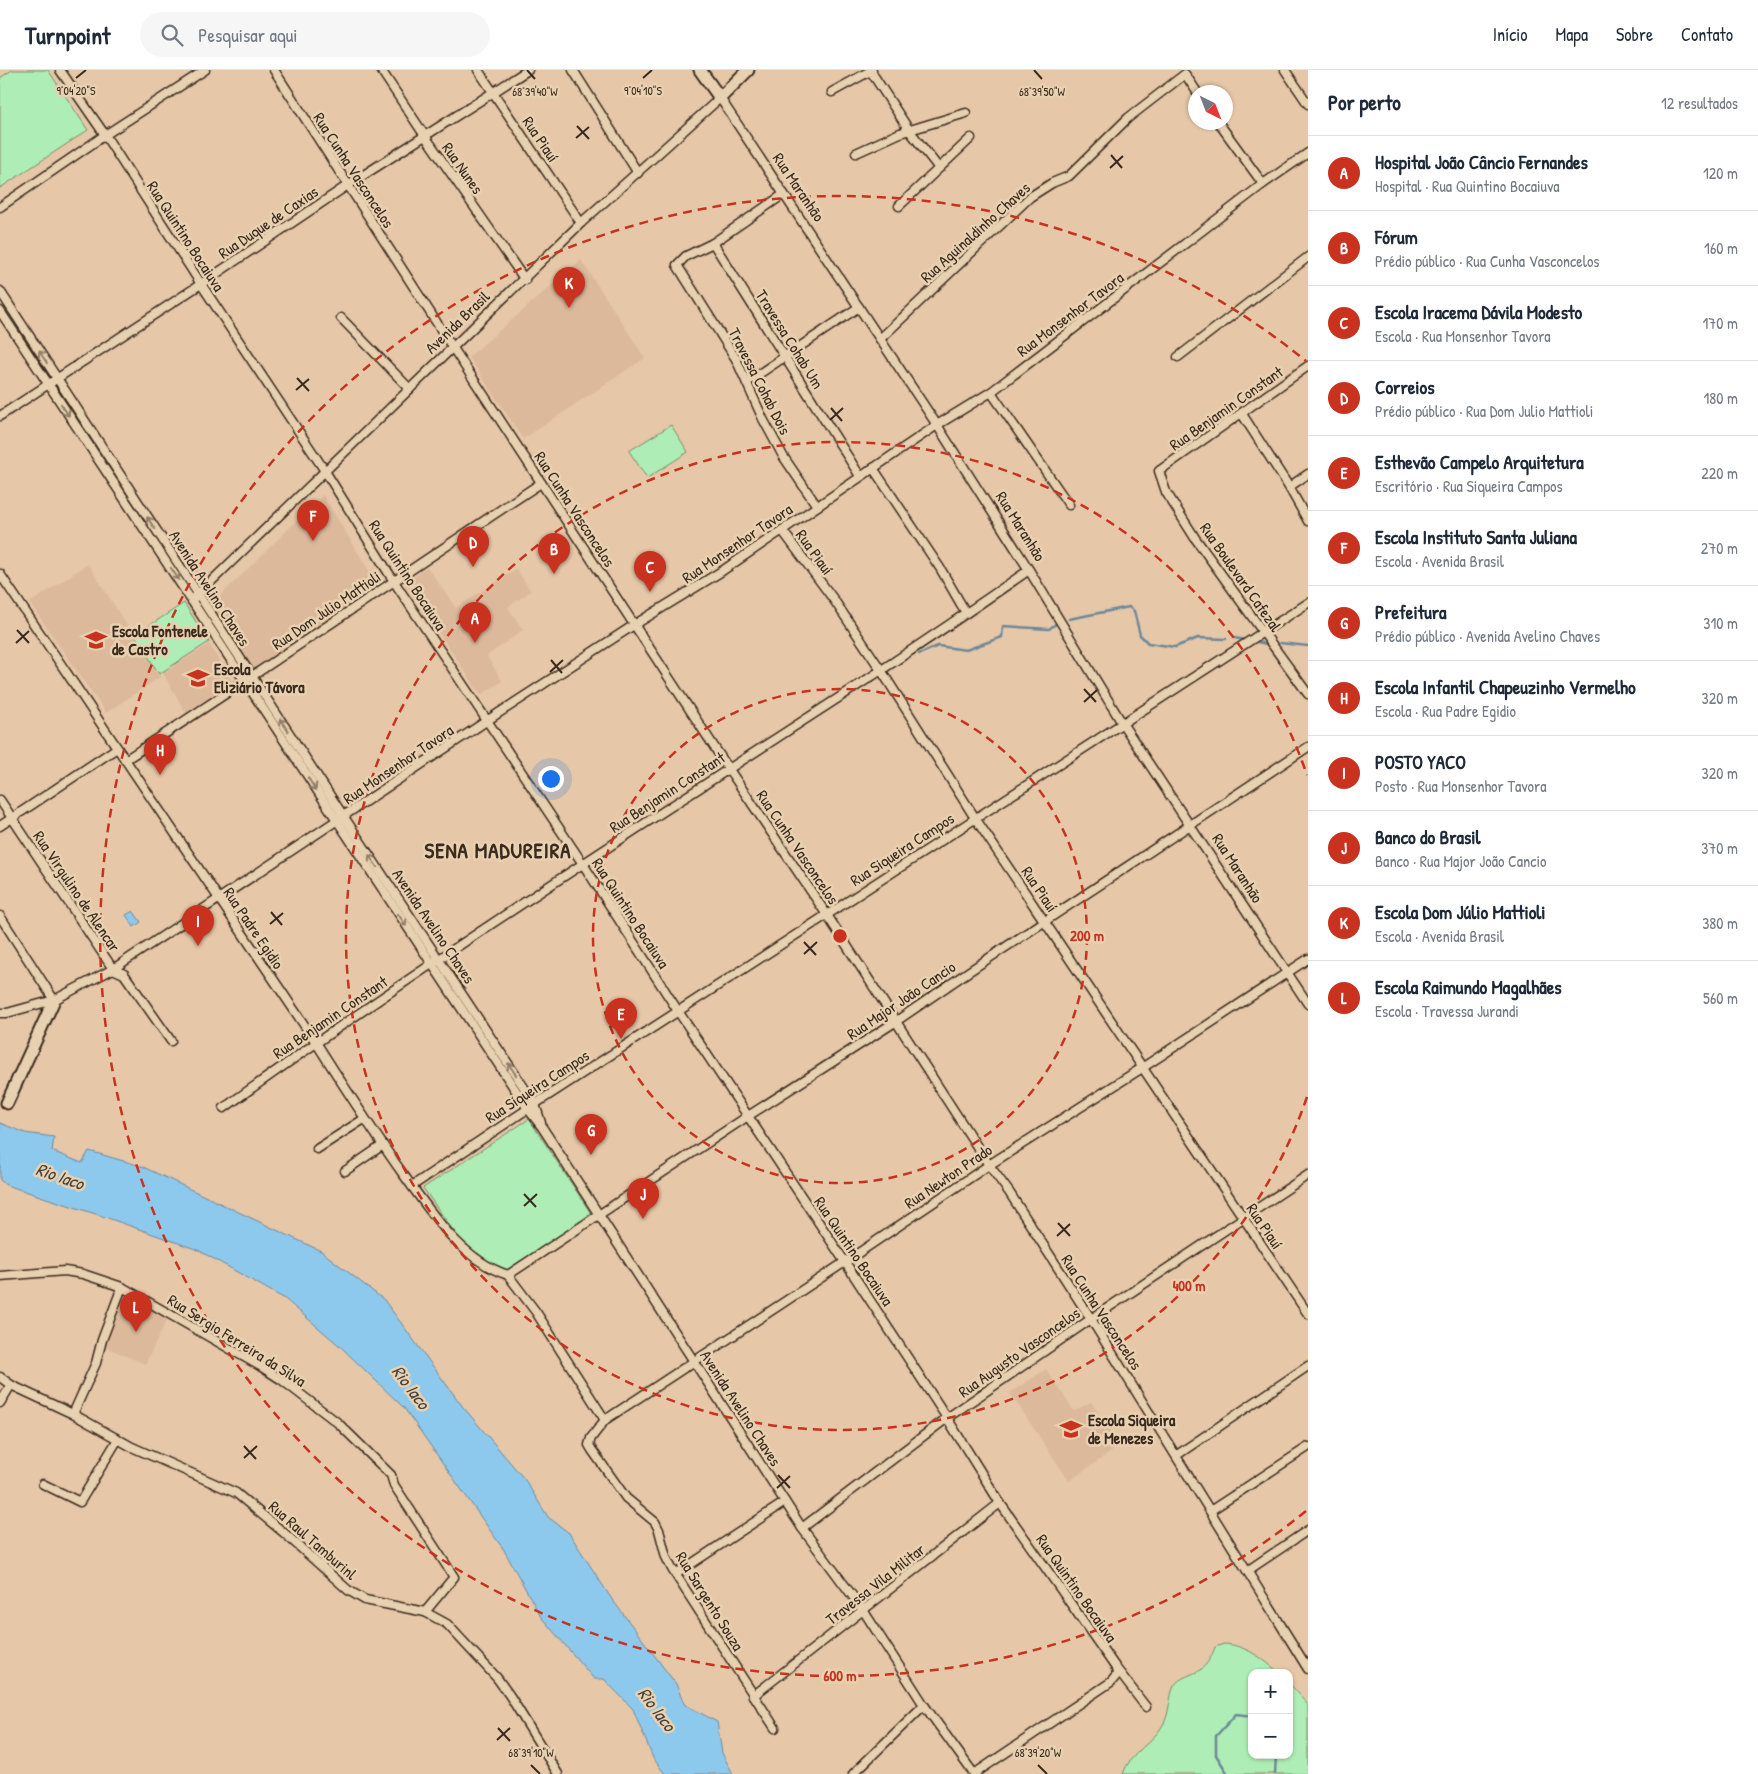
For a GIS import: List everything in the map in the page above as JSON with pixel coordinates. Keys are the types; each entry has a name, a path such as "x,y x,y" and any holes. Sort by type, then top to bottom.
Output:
{"street":[{"name":"Rua Quintino Bocaiuva","path":"60,70 105,135 394,580 845,1262 1000,1503 1117,1671 1146,1707"},
{"path":"0,207 105,135 205,70"},
{"name":"Rua Cunha Vasconcelos","path":"274,70 634,625 989,1165 1009,1192 1177,1456 1308,1670"},
{"name":"Rua Nunes","path":"381,70 525,280"},
{"name":"Rua Piauí","path":"478,70 581,223"},
{"name":"Rua Duque de Caxias","path":"0,416 348,185 528,70"},
{"path":"572,70 638,173"},
{"name":"Rua Maranhão","path":"700,70 937,425 1029,570 1122,724 1308,1004"},
{"name":"Avenida Brasil","path":"192,600 324,471 525,280 581,223 720,98 748,70"},
{"path":"832,92 871,70 909,130 938,167"},
{"path":"1285,70 1308,104"},
{"name":"Rua Aguinaldinho Chaves","path":"880,339 1030,196 1052,183 1069,176 1128,118 1185,74 1192,85"},
{"path":"856,153 909,130 966,114"},
{"path":"1224,130 1263,184"},
{"path":"899,206 938,167 971,138"},
{"name":"Rua Monsenhor Tavora","path":"3,1013 54,1000 113,969 488,720 634,625 722,571 860,476 991,392 1263,184 1308,153"},
{"path":"712,242 784,194"},
{"name":"Travessa Cohab Dois","path":"712,242 681,259 677,265 678,269 736,359 783,456 817,506"},
{"name":"Travessa Cohab Um","path":"712,242 860,476"},
{"path":"1178,357 1308,257"},
{"name":"Avenida Avelino Chaves","path":"0,291 253,676 340,819 432,964 600,1215 802,1528 862,1610 924,1705 974,1774"},
{"path":"747,382 859,307"},
{"name":"Avenida Avelino Chaves","path":"0,310 244,682 439,959 535,1104 542,1127"},
{"path":"341,318 410,389"},
{"name":"Rua Benjamin Constant","path":"1159,471 1308,366"},
{"path":"991,392 1069,505"},
{"path":"1242,414 1289,487 1308,521"},
{"path":"873,468 926,546 966,613"},
{"name":"Rua Boulevard Cafezal","path":"1159,471 1166,492 1195,538 1308,694"},
{"path":"1289,487 1308,474"},
{"name":"Rua Dom Julio Mattioli","path":"125,760 541,483"},
{"name":"Rua Piauí","path":"782,530 834,600 881,670 975,818 1308,1314"},
{"name":"Rua Benjamin Constant","path":"224,1108 439,959 728,768 881,670 1029,570"},
{"name":"Rua Padre Egidio","path":"0,574 317,1044 364,1119 412,1186 437,1219 474,1257 484,1264 508,1275"},
{"name":"Rua Siqueira Campos","path":"412,1186 535,1104 1308,603"},
{"name":"Rua Major João Cancio","path":"508,1275 748,1116 895,1022 1308,747"},
{"path":"0,826 117,748"},
{"name":"Rua Virgulino de Alencar","path":"0,800 113,969 124,974 171,1041"},
{"path":"0,916 54,1000 6,1103"},
{"name":"Rua Newton Prado","path":"605,1420 989,1165 1142,1068 1308,959"},
{"path":"317,1149 364,1119"},
{"path":"345,1171 383,1145"},
{"name":"Rua Augusto Vasconcelos","path":"802,1528 947,1418 1308,1174"},
{"name":"Rua Sergio Ferreira da Silva","path":"0,1276 65,1271 83,1274 122,1287 282,1380 338,1423 391,1475 394,1485 454,1577 425,1612"},
{"path":"508,1275 536,1312 605,1420"},
{"path":"73,1414 93,1370 122,1287"},
{"path":"1177,1456 1308,1366"},
{"name":"Rua Raul Tamburinl","path":"0,1377 11,1385 73,1414 118,1439 236,1493 348,1590 365,1600 425,1612 447,1624 497,1678 558,1774"},
{"path":"0,1402 11,1385"},
{"name":"Rua Sargento Souza","path":"605,1420 591,1438 589,1445 626,1498 654,1522 659,1530 666,1557 775,1728"},
{"path":"43,1484 80,1502 118,1439"},
{"path":"1210,1511 1308,1447"},
{"path":"676,1574 785,1502"},
{"name":"Travessa Vila Militar","path":"753,1696 767,1687 862,1610 1000,1503"},
{"path":"1247,1571 1308,1530"},
{"path":"974,1774 1111,1682 1117,1671"},
{"path":"853,1774 924,1705"}],"shaded area":[{"path":"581,260 645,358 523,439 469,357"},
{"path":"323,495 379,587 253,669 212,604"},
{"name":"Escola Fontenele de Castro","path":"88,564 160,677 106,713 30,603"},
{"path":"427,567 456,608 516,569 531,591 508,607 523,630 487,656 502,681 481,695 405,583"},
{"name":"Escola Eliziário Távora","path":"209,644 233,683 187,715 163,673"},
{"path":"126,1298 168,1318 145,1364 103,1346"},
{"name":"Escola Siqueira de Menezes","path":"1046,1369 1074,1411 1091,1402 1119,1446 1069,1481 1010,1393"}],"green space":[{"path":"12,70 48,70 88,130 0,188 0,78"},
{"path":"671,425 688,452 647,478 629,451"},
{"path":"184,603 209,642 159,674 135,635"},
{"path":"529,1119 592,1215 505,1271 478,1257 458,1237 423,1188"},
{"path":"1224,1644 1239,1647 1254,1654 1274,1669 1248,1669 1248,1759 1293,1759 1293,1687 1308,1704 1308,1774 1123,1774 1126,1766 1136,1753 1160,1730 1167,1714 1172,1690 1176,1683 1200,1670 1213,1654 1215,1647"}],"water":[{"path":"133,911 141,922 134,927 126,915"},
{"name":"Rio Iaco","path":"0,1123 25,1133 54,1137 52,1151 82,1163 89,1151 141,1166 321,1251 384,1300 463,1407 525,1480 548,1517 569,1533 611,1598 676,1684 684,1704 717,1722 722,1753 733,1774 665,1774 653,1758 633,1709 604,1679 594,1679 541,1617 504,1550 404,1408 341,1347 285,1299 198,1250 6,1185 0,1180"}],"waterway":[{"path":"1069,619 1129,607 1134,611 1140,635 1148,643 1175,647 1198,638 1226,639"},
{"path":"919,654 938,646 966,650 1002,637 1003,626 1049,629 1057,623"},
{"path":"1234,638 1247,640"},
{"path":"1253,641 1266,644"},
{"path":"1280,643 1308,646"},
{"path":"1228,1774 1216,1755 1216,1736 1236,1714 1248,1716"},
{"path":"1275,1774 1276,1759"}],"place":[{"name":"Escola Dom Júlio Mattioli","path":"569,308"},
{"name":"Escola Instituto Santa Juliana","path":"313,541"},
{"name":"Correios","path":"473,567"},
{"name":"Fórum","path":"554,574"},
{"name":"Escola Iracema Dávila Modesto","path":"650,592"},
{"name":"Escola Fontenele de Castro","path":"96,640"},
{"name":"Hospital João Câncio Fernandes","path":"475,643"},
{"name":"Escola Eliziário Távora","path":"198,678"},
{"name":"Escola Infantil Chapeuzinho Vermelho","path":"160,775"},
{"name":"POSTO YACO","path":"198,946"},
{"name":"Esthevão Campelo Arquitetura","path":"621,1039"},
{"name":"Prefeitura","path":"591,1155"},
{"name":"Banco do Brasil","path":"643,1219"},
{"name":"Escola Raimundo Magalhães","path":"136,1332"},
{"name":"Escola Siqueira de Menezes","path":"1071,1429"}],"district":[{"name":"SENA MADUREIRA","path":"498,850"}]}
